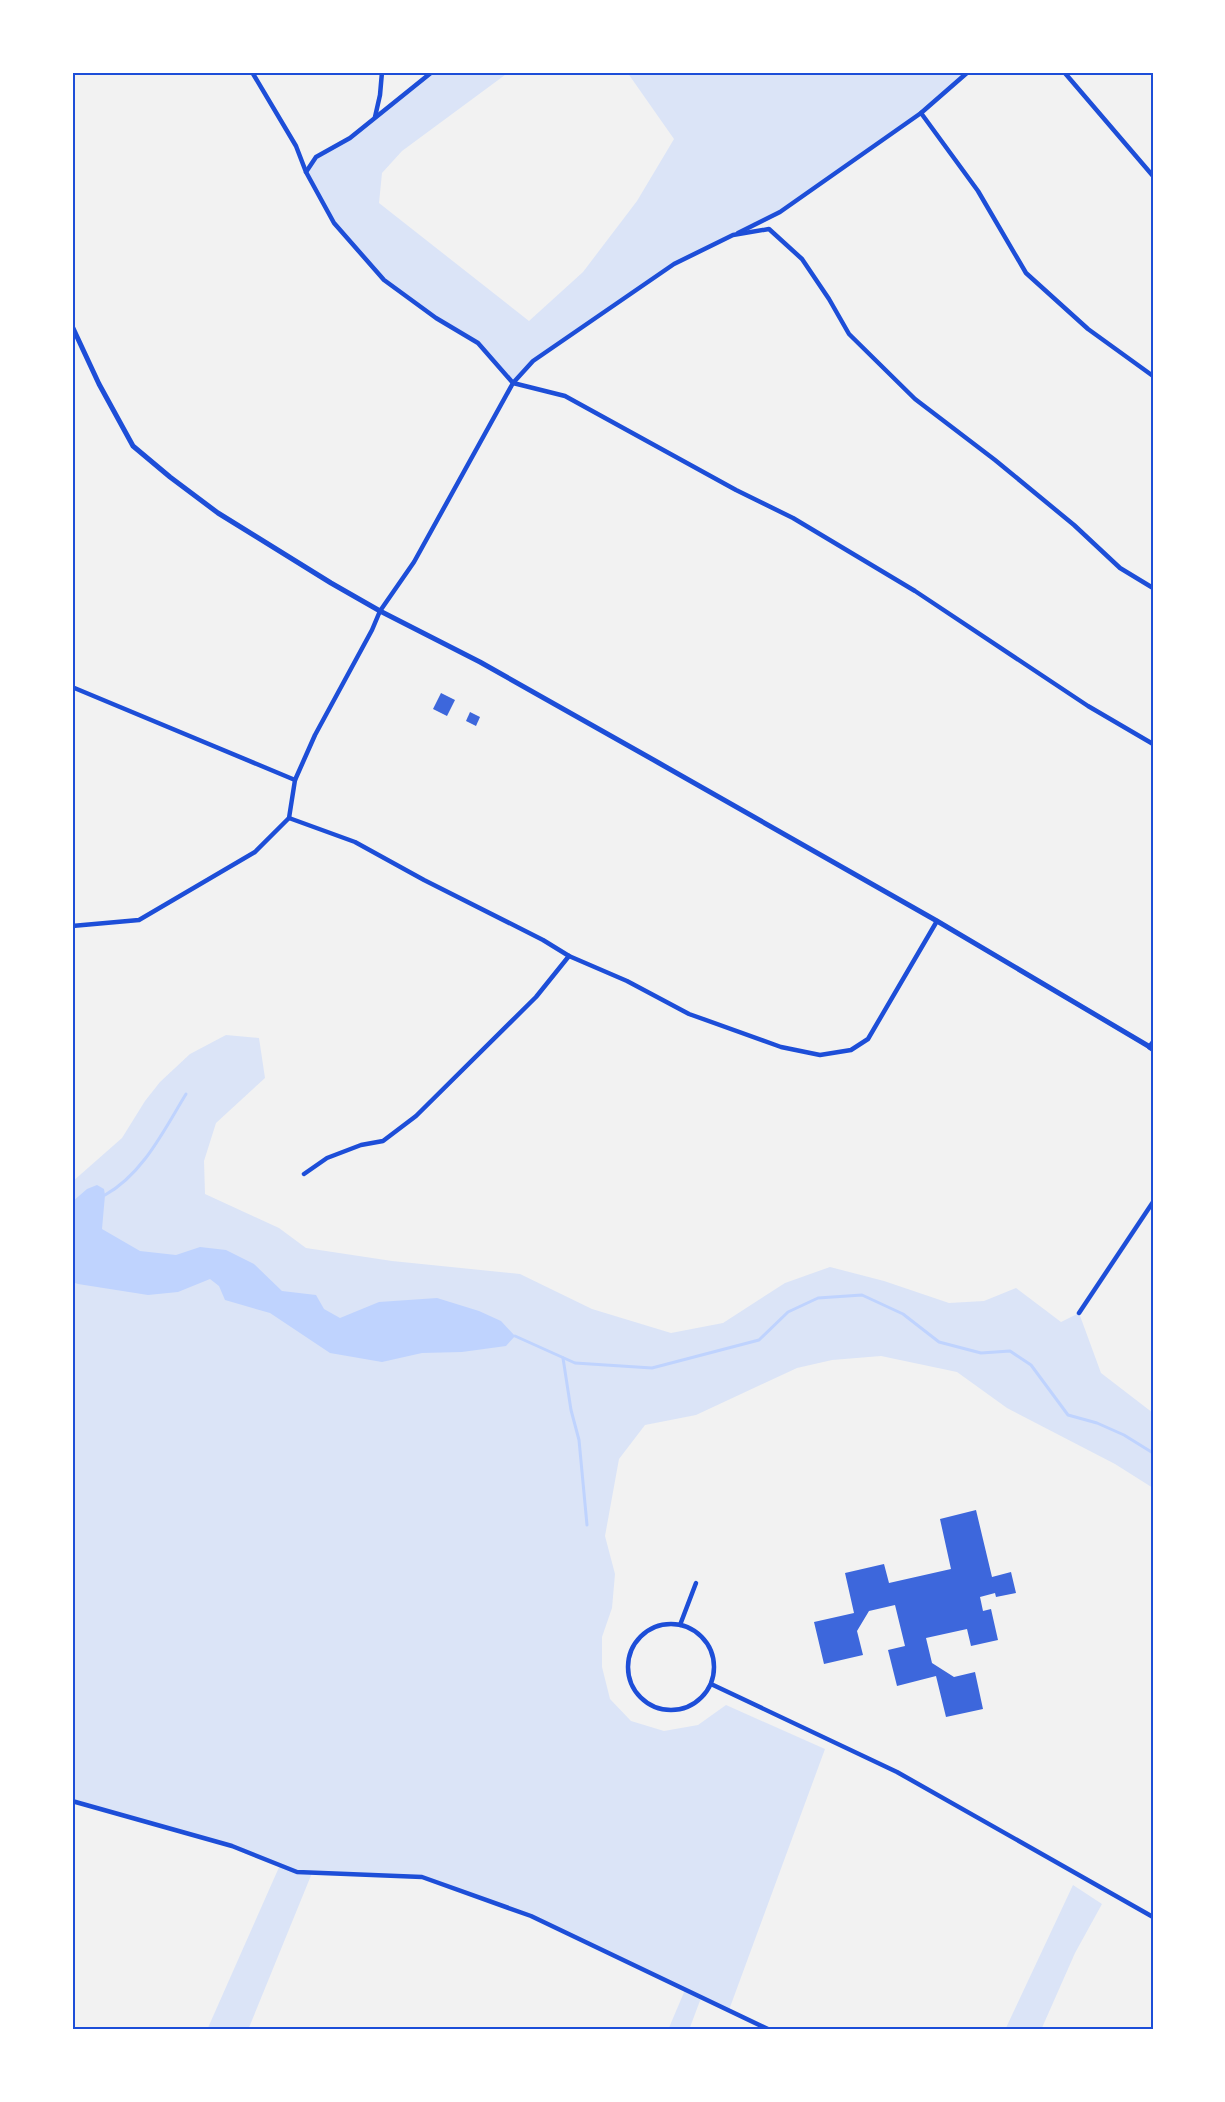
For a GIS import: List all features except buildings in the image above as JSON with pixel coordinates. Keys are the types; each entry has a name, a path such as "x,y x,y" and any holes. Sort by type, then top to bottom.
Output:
{"street":[{"path":"252,72 296,146 306,172 334,223 384,280 436,318 478,344 513,383 565,396 736,490 792,518 915,591 1088,706 1153,744"},
{"path":"375,118 382,72"},
{"path":"306,172 316,157 350,138 432,72"},
{"path":"72,927 139,920 255,852 289,818 295,780 315,735 372,630 380,610 414,562 513,383 533,361 674,264 780,212 921,113 968,72"},
{"path":"1064,72 1153,176"},
{"path":"921,113 978,190 1026,273 1088,329 1153,376"},
{"path":"733,235 769,229 802,259 849,334 915,399 1065,517 1120,568 1153,588"},
{"path":"73,329 99,384 133,446 218,513 380,610 480,662 937,921 1152,1046"},
{"path":"72,687 295,780"},
{"path":"289,818 355,843 543,940 569,956 627,981 689,1014 781,1047 820,1055 850,1050 868,1039 937,921"},
{"path":"304,1174 327,1158 362,1145 383,1141 416,1116 536,997 569,956"},
{"path":"1079,1313 1153,1202"},
{"path":"680,1625 696,1583"},
{"path":"663,1624 680,1625 695,1631 710,1648 714,1670 711,1684 696,1703 673,1711 650,1706 633,1689 628,1673 631,1649 648,1630 663,1624"},
{"path":"711,1684 897,1772 1153,1917"},
{"path":"72,1801 232,1846 297,1872 422,1877 531,1916 770,2030"}],"shaded area":[{"path":"432,72 509,72 402,151 382,173 379,203 529,321 583,272 637,201 674,139 627,72 968,72 921,113 780,212 674,264 533,361 513,383 478,343 436,318 384,280 334,223 306,172 316,157 350,138"},
{"path":"226,1035 259,1038 265,1078 216,1123 204,1161 205,1194 279,1228 306,1248 392,1261 520,1274 592,1309 671,1333 723,1323 785,1283 830,1267 884,1281 949,1303 984,1301 1016,1288 1061,1322 1079,1313 1101,1373 1153,1413 1153,1488 1115,1464 1007,1408 957,1372 881,1356 832,1360 797,1368 696,1415 645,1425 619,1459 605,1536 615,1574 612,1608 602,1637 602,1667 610,1699 631,1721 664,1731 698,1725 726,1705 825,1749 729,2010 701,1998 689,2030 668,2030 685,1990 531,1916 422,1877 312,1873 248,2030 207,2030 280,1865 232,1846 72,1801 72,1182 122,1138 160,1082 190,1054"},
{"path":"1073,1885 1102,1904 1075,1953 1041,2030 1005,2030"}],"water":[{"path":"97,1185 104,1189 105,1195 102,1229 140,1251 176,1255 200,1247 226,1250 254,1264 282,1291 316,1295 324,1309 340,1318 379,1302 437,1298 479,1311 501,1321 515,1336 506,1346 462,1352 422,1353 382,1362 330,1353 270,1313 225,1300 219,1286 210,1279 178,1292 148,1295 72,1282 72,1202 87,1189"}],"waterway":[{"path":"105,1195 131,1175 142,1163 186,1094"},
{"path":"515,1336 575,1363 652,1368 759,1340 788,1312 818,1298 862,1295 903,1314 939,1342 981,1353 1010,1351 1031,1365 1068,1415 1097,1423 1124,1435 1153,1453"},
{"path":"563,1358 571,1410 579,1440 587,1525"}]}
